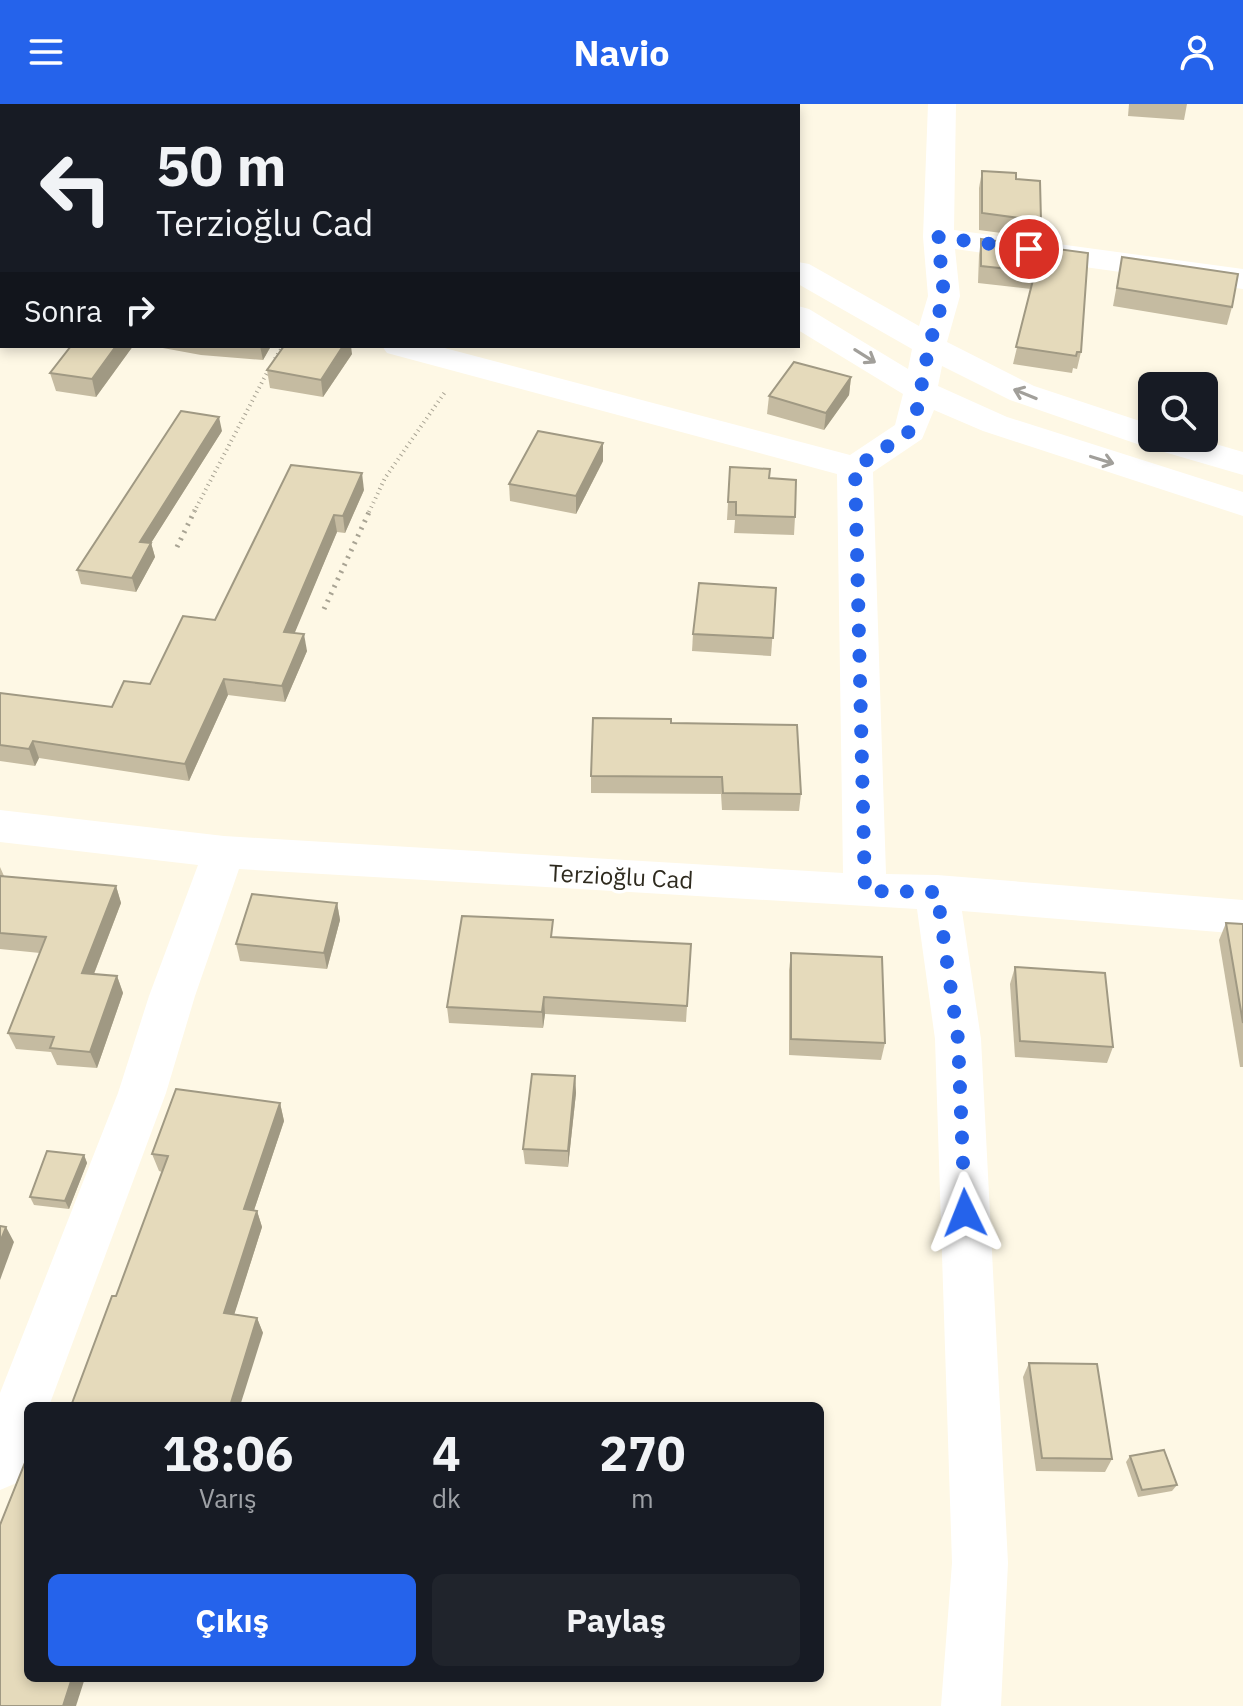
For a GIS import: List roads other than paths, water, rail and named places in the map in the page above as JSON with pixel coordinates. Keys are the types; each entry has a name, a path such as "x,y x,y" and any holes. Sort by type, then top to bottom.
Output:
{"street":[{"path":"406,348 855,468 910,431 944,296 938,237 942,104"},
{"path":"938,237 1243,279"},
{"path":"800,272 929,346 1022,393 1138,432"},
{"path":"800,317 921,391 1008,429 1243,504"},
{"path":"1203,452 1243,464"},
{"path":"855,468 865,891"},
{"name":"Terzioğlu Cad","path":"0,826 224,852 865,891 937,892 1243,917"},
{"path":"0,1463 142,1093 172,996 224,852"},
{"path":"937,892 958,1039 979,1547 971,1706"}]}
